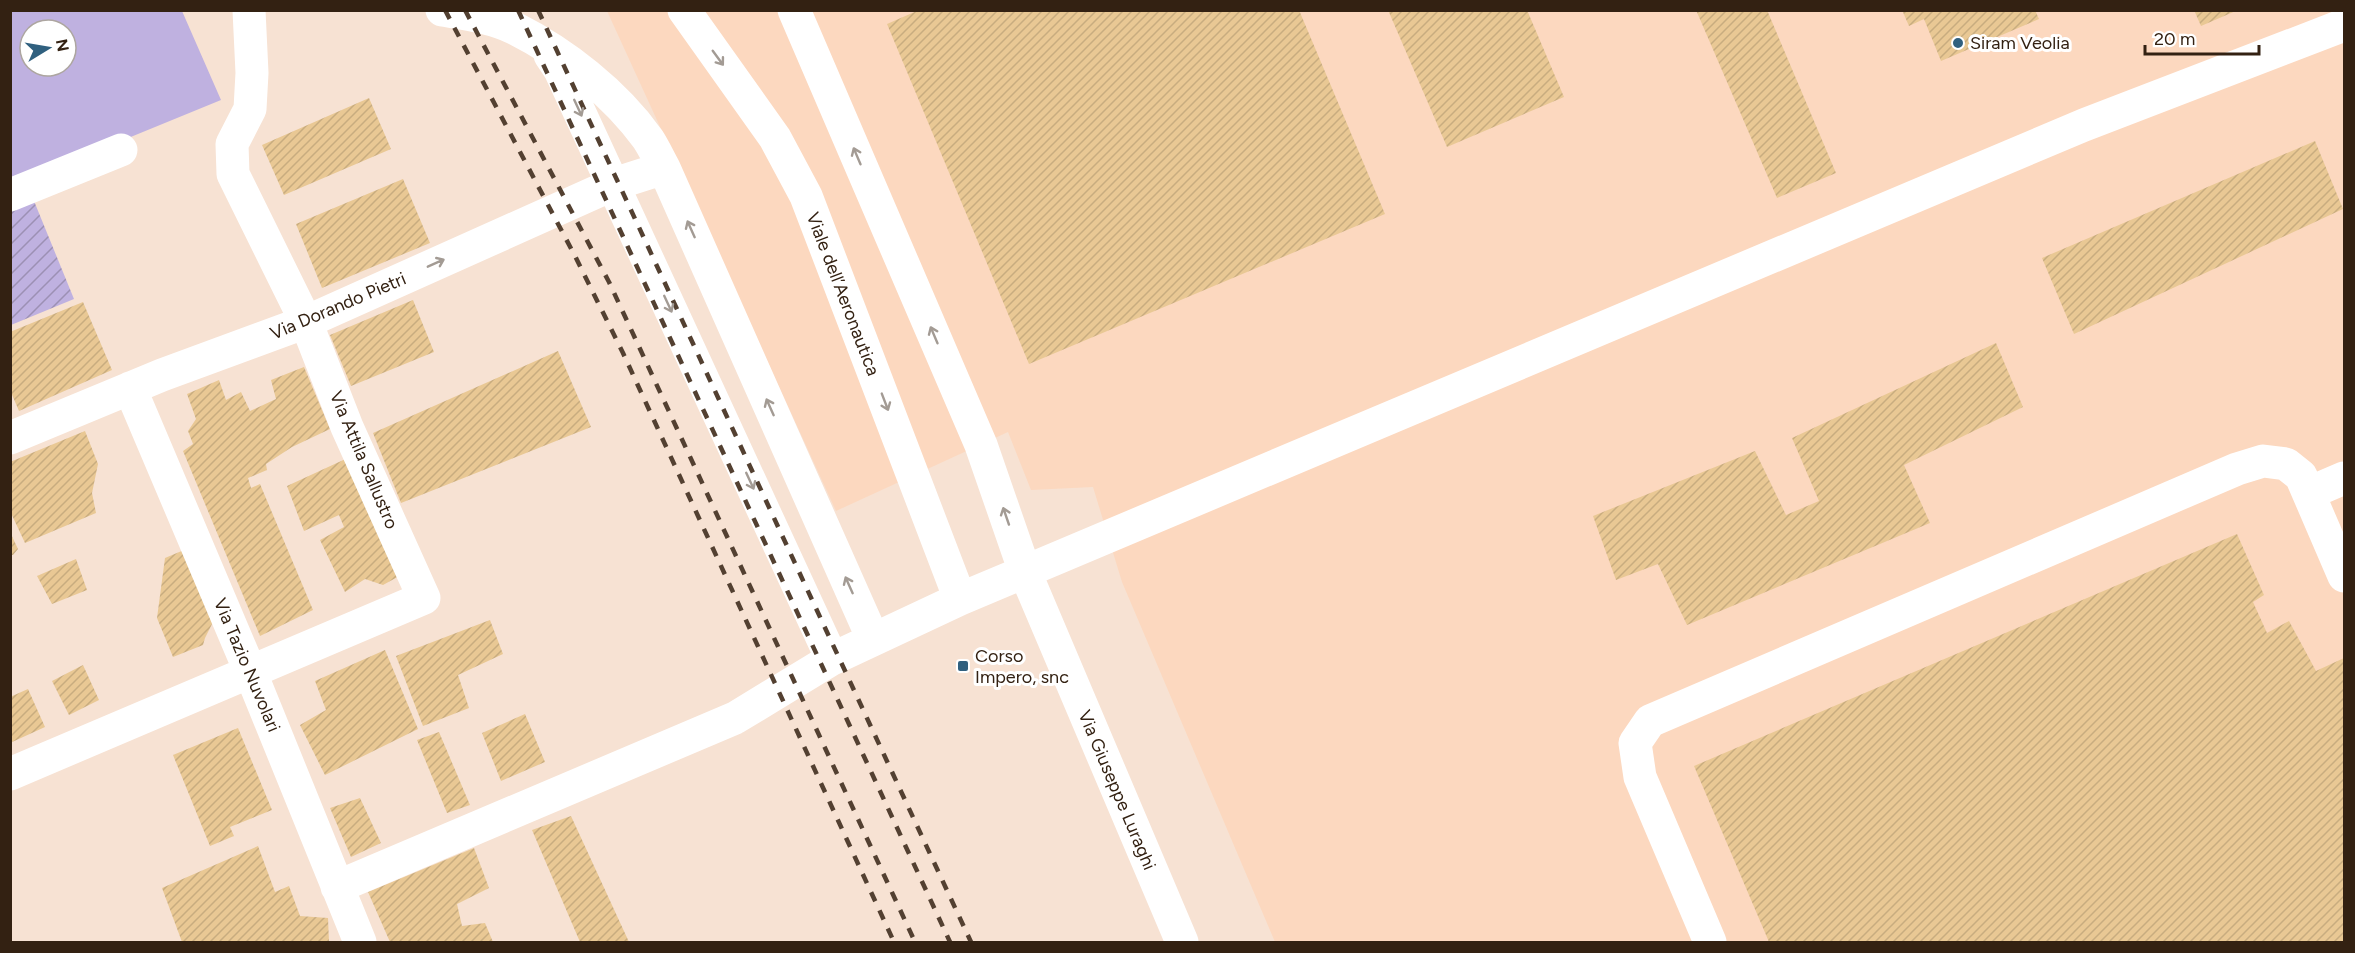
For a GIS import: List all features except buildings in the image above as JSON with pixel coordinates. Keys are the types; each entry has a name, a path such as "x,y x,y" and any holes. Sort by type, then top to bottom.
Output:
{"street":[{"name":"Via Attila Sallustro","path":"249,10 252,73 250,109 232,144 233,174 306,322 347,427 424,598 250,672"},
{"path":"442,10 477,15 512,27 536,41 588,77 618,104 649,140 664,168 873,639"},
{"name":"Viale dell’Aeronautica","path":"684,10 775,138 806,196 960,599"},
{"path":"794,10 981,445 1025,572"},
{"path":"337,886 735,718 832,659 960,599 2073,129 2344,25"},
{"path":"536,41 554,59 614,184 832,659"},
{"path":"10,195 121,150"},
{"name":"Via Dorando Pietri","path":"10,438 130,388 306,322 614,184 664,168"},
{"name":"Via Tazio Nuvolari","path":"130,388 250,672 360,942"},
{"path":"1710,942 1640,777 1635,743 1650,721 2237,469 2263,461 2286,464 2301,476 2344,576"},
{"path":"2308,493 2344,478"},
{"name":"Via Giuseppe Luraghi","path":"1025,572 1182,942"},
{"path":"10,774 250,672"}],"shaded area":[{"path":"11,11 182,11 221,100 11,186"},
{"path":"607,11 2344,11 2344,942 1275,942 1122,582 1093,487 1031,490 1008,432 836,511"},
{"path":"34,201 74,299 11,325 11,210"}],"railway":[{"path":"445,10 575,256 623,353 894,942"},
{"path":"465,10 609,282 915,942"},
{"path":"518,10 950,942"},
{"path":"538,10 971,942"}],"place":[{"name":"Siram Veolia","path":"1958,43"},
{"name":"Corso Impero, snc","path":"963,666"}]}
